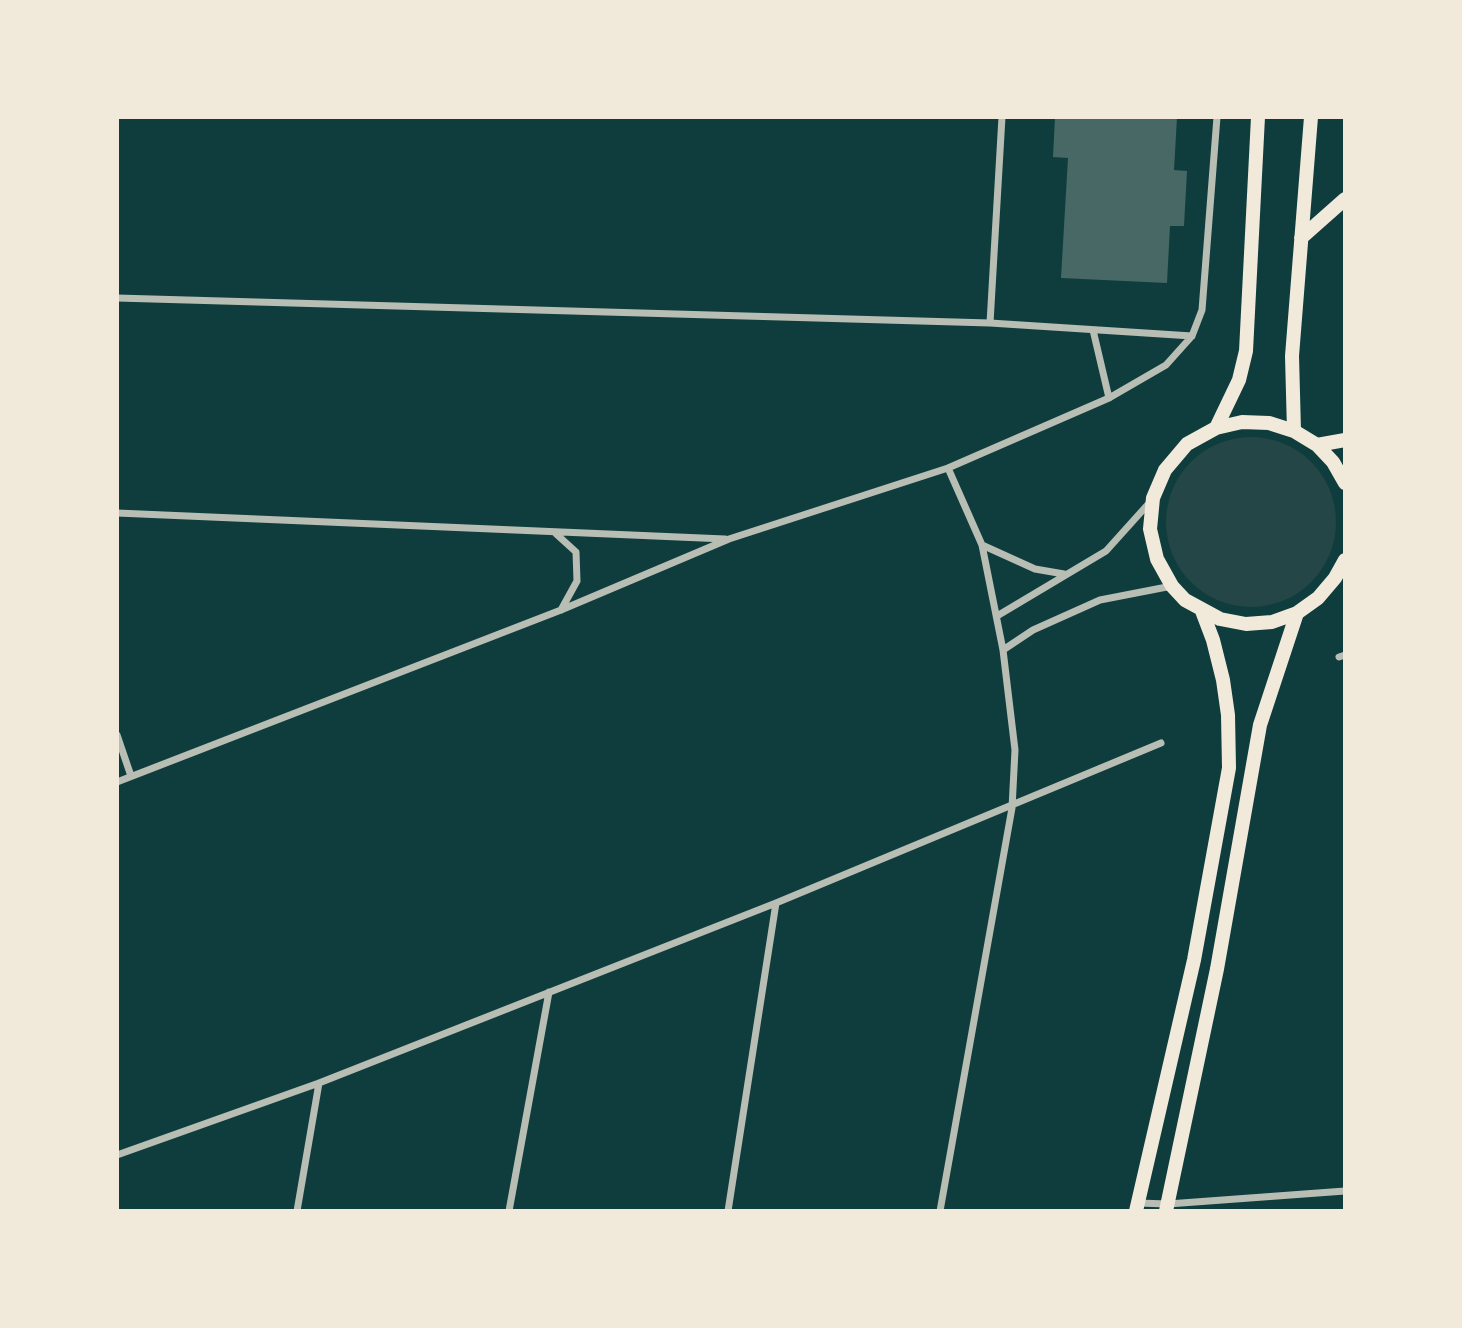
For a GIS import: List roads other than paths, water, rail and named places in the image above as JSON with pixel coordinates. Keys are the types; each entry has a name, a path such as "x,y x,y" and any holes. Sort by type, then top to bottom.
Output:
{"main road":[{"path":"1216,428 1240,380 1246,351 1258,117"},
{"path":"1294,431 1292,356 1311,117"},
{"path":"1301,238 1345,200"},
{"path":"1345,483 1333,462 1317,445 1294,431 1269,423 1242,422 1216,428 1187,444 1165,470 1153,498 1150,529 1157,559 1172,586 1202,611 1220,619 1246,624 1272,622 1297,613 1318,598 1335,579 1345,560"},
{"path":"1317,445 1345,440"},
{"path":"1137,1207 1195,960 1228,768 1228,715 1223,680 1202,611"},
{"path":"1167,1207 1217,969 1261,725 1297,613"}],"street":[{"path":"990,323 1002,117"},
{"path":"117,782 561,610 729,539 948,468 1108,398 1166,365 1192,336 1202,310 1217,117"},
{"path":"117,298 990,323 1192,336"},
{"path":"1093,330 1108,398"},
{"path":"940,1211 1012,808 1015,750 1003,650 982,545 948,468"},
{"path":"997,616 1106,551 1153,498"},
{"path":"117,513 729,539"},
{"path":"554,531 576,551 576,581 561,610"},
{"path":"982,545 1035,569 1064,574"},
{"path":"1003,650 1044,624 1100,600 1172,586"},
{"path":"117,735 131,776"},
{"path":"117,1155 319,1083 776,903 1012,808 1161,743"},
{"path":"727,1211 776,903"},
{"path":"509,1211 549,992"},
{"path":"297,1211 319,1083"},
{"path":"1137,1207 1167,1207 1345,1191"}]}
